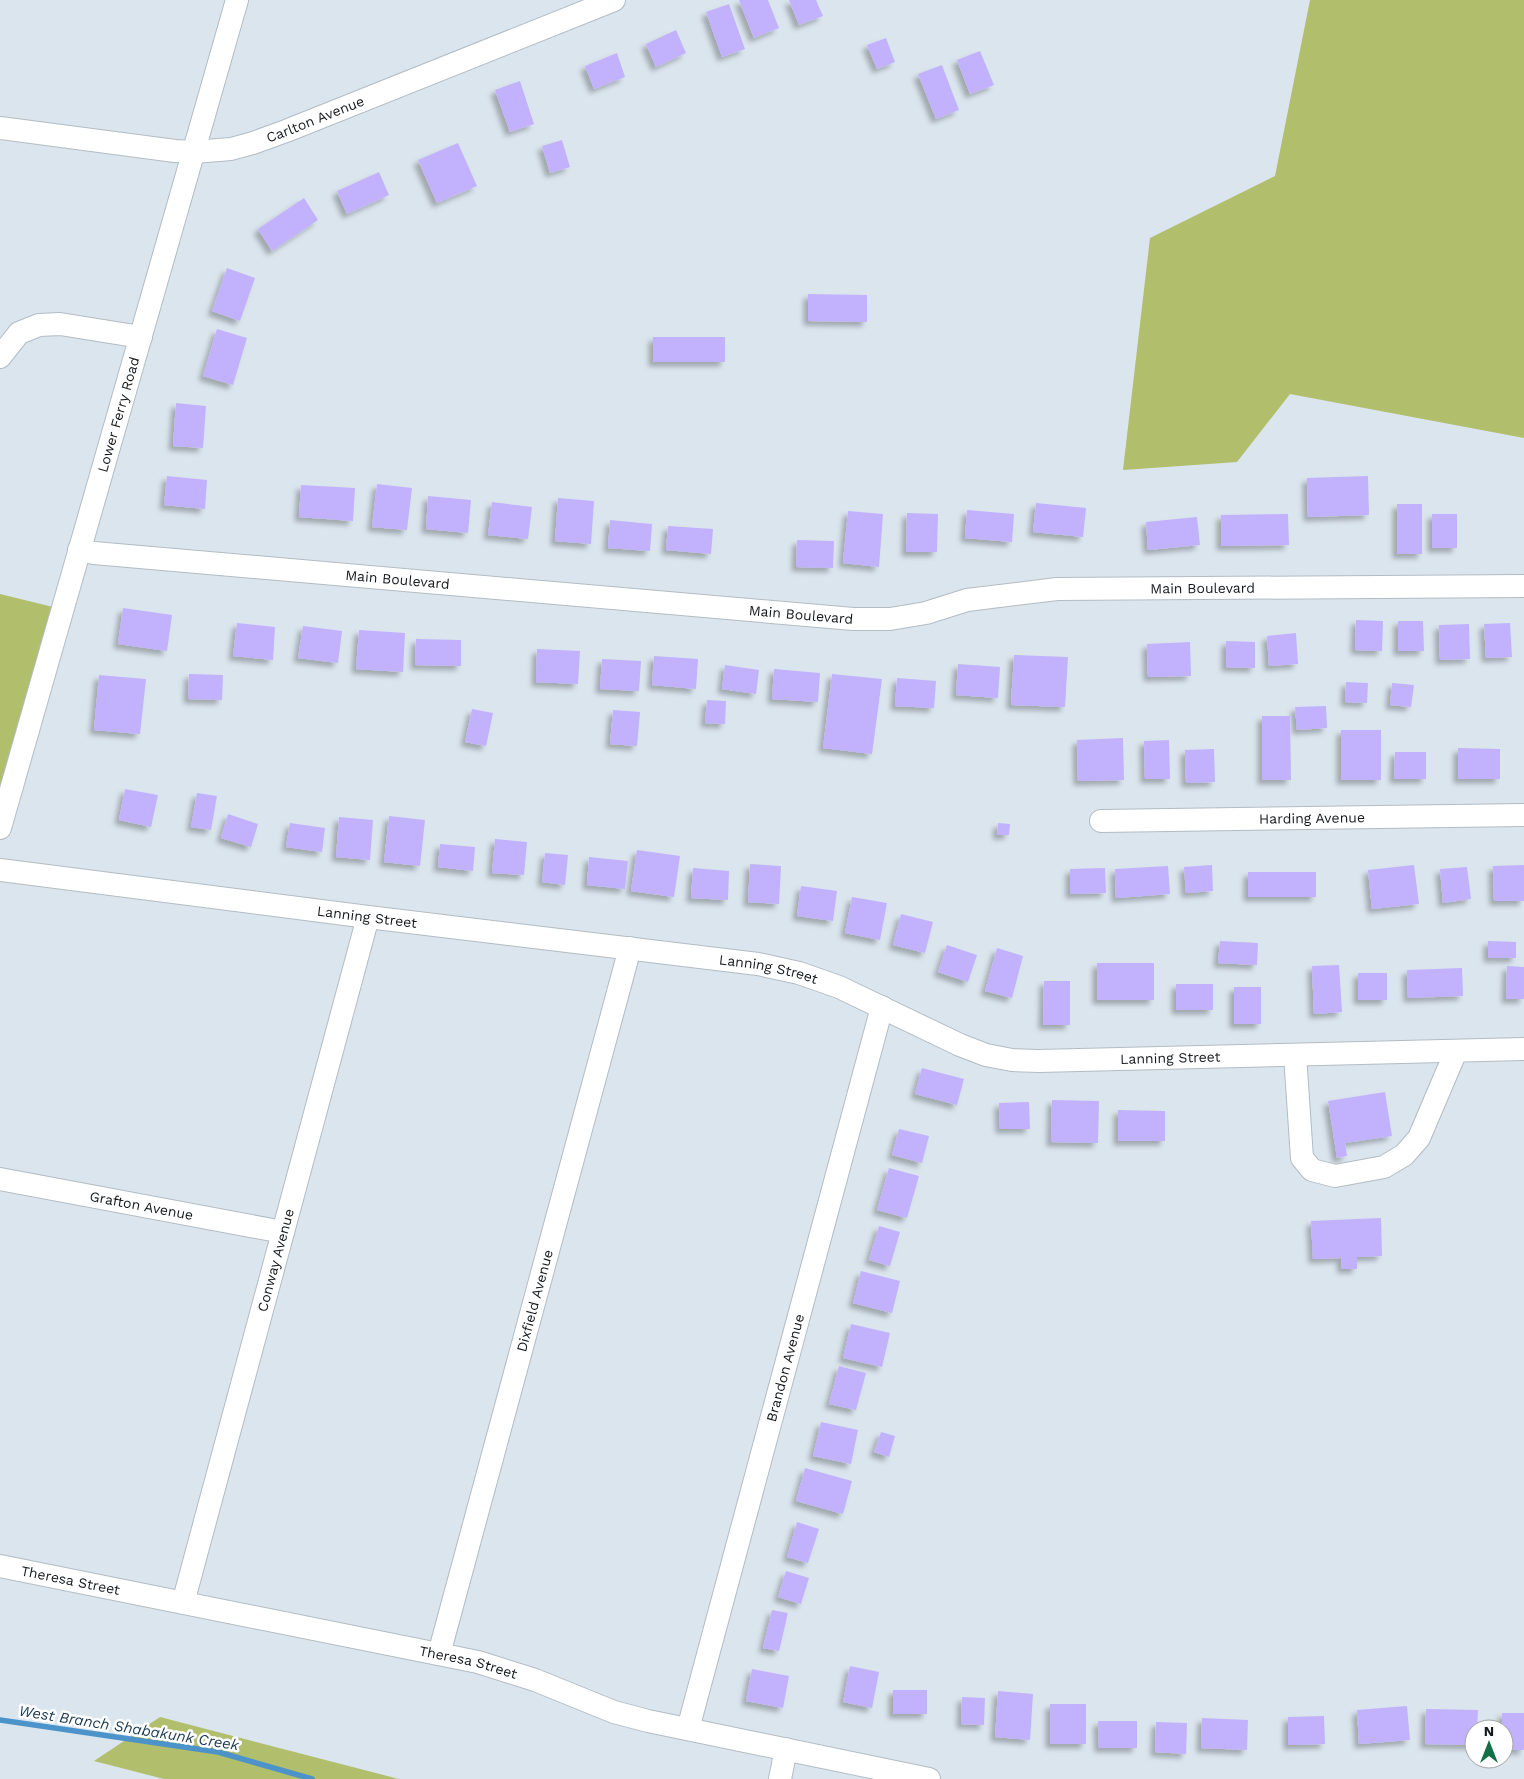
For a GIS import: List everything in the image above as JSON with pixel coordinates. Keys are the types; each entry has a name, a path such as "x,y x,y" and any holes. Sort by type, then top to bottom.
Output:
{"street":[{"name":"Lower Ferry Road","path":"0,828 237,0"},
{"name":"Carlton Avenue","path":"0,128 175,151 194,152 231,149 253,143 614,0"},
{"path":"0,357 19,333 39,325 60,324 141,337"},
{"name":"Main Boulevard","path":"79,550 94,553 853,619 890,618 926,613 966,600 1056,589 1524,586"},
{"name":"Harding Avenue","path":"1101,821 1524,815"},
{"name":"Lanning Street","path":"0,870 368,918 758,964 799,973 839,987 960,1045 986,1055 1012,1060 1039,1061 1524,1049"},
{"name":"Conway Avenue","path":"183,1603 368,918"},
{"name":"Dixfield Avenue","path":"439,1654 630,948"},
{"name":"Brandon Avenue","path":"688,1729 882,1007"},
{"path":"1295,1054 1302,1158 1312,1170 1335,1176 1384,1167 1404,1155 1419,1138 1456,1051"},
{"name":"Grafton Avenue","path":"0,1179 283,1232"},
{"name":"Theresa Street","path":"0,1566 478,1662 535,1680 614,1712 930,1779"},
{"path":"780,1779 786,1749"}],"green space":[{"path":"1310,0 1524,0 1524,438 1290,394 1237,462 1123,470 1150,238 1275,176"},
{"path":"0,594 57,608 0,787"},
{"path":"160,1717 399,1779 164,1779 94,1761"}],"building":[{"path":"739,0 768,0 779,28 754,38"},
{"path":"789,0 816,0 823,16 799,25"},
{"path":"729,4 745,49 722,57 706,12"},
{"path":"676,30 686,53 656,67 646,44"},
{"path":"886,38 895,62 877,69 867,45"},
{"path":"980,51 994,85 970,94 957,60"},
{"path":"617,53 625,77 594,89 585,66"},
{"path":"942,65 959,110 936,119 918,74"},
{"path":"520,81 534,124 510,132 495,90"},
{"path":"562,140 570,167 550,173 542,146"},
{"path":"458,143 477,186 437,203 418,160"},
{"path":"379,172 389,195 347,214 337,191"},
{"path":"304,198 318,220 272,251 258,229"},
{"path":"227,268 255,278 240,321 212,311"},
{"path":"808,294 867,295 867,322 808,321"},
{"path":"217,329 247,338 233,385 203,376"},
{"path":"653,337 725,337 725,362 653,362"},
{"path":"176,403 206,406 203,448 173,446"},
{"path":"167,476 207,480 205,509 164,505"},
{"path":"1368,476 1369,515 1308,517 1307,478"},
{"path":"377,484 412,488 407,530 372,527"},
{"path":"301,485 355,488 353,521 299,517"},
{"path":"428,496 471,500 468,533 426,529"},
{"path":"558,498 594,501 591,544 555,541"},
{"path":"492,502 532,507 528,539 488,535"},
{"path":"1036,503 1086,508 1083,537 1033,532"},
{"path":"1397,504 1422,504 1422,554 1397,554"},
{"path":"967,510 1014,514 1012,542 965,538"},
{"path":"848,511 883,514 879,567 843,563"},
{"path":"907,513 938,514 937,552 906,552"},
{"path":"1288,514 1289,545 1221,546 1221,515"},
{"path":"1432,514 1457,514 1457,548 1432,548"},
{"path":"1197,517 1200,545 1148,550 1146,522"},
{"path":"610,520 652,524 650,551 608,548"},
{"path":"668,526 713,529 711,554 666,550"},
{"path":"797,540 834,541 833,568 796,567"},
{"path":"123,608 172,615 167,651 118,644"},
{"path":"1356,620 1383,621 1382,651 1355,650"},
{"path":"1398,621 1423,621 1424,651 1398,651"},
{"path":"237,623 275,627 273,660 233,656"},
{"path":"1510,623 1512,657 1486,658 1484,624"},
{"path":"1469,624 1470,659 1440,660 1439,625"},
{"path":"303,626 342,631 338,663 298,658"},
{"path":"359,630 405,633 403,672 356,669"},
{"path":"1296,633 1298,664 1269,666 1267,636"},
{"path":"416,639 461,640 461,666 415,665"},
{"path":"1226,641 1255,642 1255,668 1226,667"},
{"path":"1190,642 1191,676 1148,677 1147,644"},
{"path":"537,649 580,651 578,684 536,682"},
{"path":"1014,655 1068,657 1065,707 1011,705"},
{"path":"654,656 698,659 696,689 652,685"},
{"path":"602,659 641,661 639,691 600,689"},
{"path":"958,664 1000,667 998,698 956,695"},
{"path":"725,665 759,670 756,694 722,689"},
{"path":"774,669 820,673 818,702 772,699"},
{"path":"189,674 223,675 222,700 188,699"},
{"path":"832,674 882,679 872,754 823,748"},
{"path":"99,675 146,679 140,734 94,730"},
{"path":"897,678 936,681 934,708 895,706"},
{"path":"1346,682 1368,683 1367,703 1345,702"},
{"path":"1392,683 1414,685 1411,707 1390,705"},
{"path":"707,700 726,701 725,724 705,723"},
{"path":"1326,706 1327,728 1297,730 1295,707"},
{"path":"472,709 493,713 486,746 465,742"},
{"path":"613,710 640,712 637,746 610,744"},
{"path":"1262,716 1290,716 1291,780 1262,780"},
{"path":"1341,730 1381,730 1381,780 1341,780"},
{"path":"1123,738 1124,780 1078,781 1077,740"},
{"path":"1169,740 1170,779 1145,779 1144,741"},
{"path":"1458,748 1500,749 1500,779 1458,779"},
{"path":"1214,749 1215,782 1186,783 1185,750"},
{"path":"1395,752 1426,752 1426,779 1394,779"},
{"path":"125,789 158,795 151,827 119,820"},
{"path":"197,793 217,796 211,830 191,827"},
{"path":"228,814 258,824 251,847 221,838"},
{"path":"389,816 425,820 420,866 384,862"},
{"path":"339,817 373,820 370,860 336,857"},
{"path":"290,823 325,828 322,852 286,847"},
{"path":"998,823 1010,824 1009,835 997,835"},
{"path":"495,839 527,842 524,875 492,873"},
{"path":"440,844 475,847 473,871 438,867"},
{"path":"637,850 680,856 674,897 631,891"},
{"path":"545,853 568,855 565,885 542,882"},
{"path":"589,857 628,861 625,889 587,885"},
{"path":"750,864 781,866 779,904 748,902"},
{"path":"1212,865 1213,891 1186,893 1184,867"},
{"path":"1414,865 1419,904 1372,909 1368,870"},
{"path":"1524,865 1524,901 1494,901 1493,866"},
{"path":"1168,866 1170,894 1116,898 1115,869"},
{"path":"1467,867 1471,899 1443,903 1440,869"},
{"path":"693,868 729,871 728,900 691,898"},
{"path":"1105,868 1106,893 1070,894 1070,869"},
{"path":"1248,872 1316,872 1316,897 1248,897"},
{"path":"801,886 837,891 833,921 797,916"},
{"path":"852,897 887,903 880,940 845,933"},
{"path":"901,914 933,922 925,953 893,945"},
{"path":"1220,941 1258,943 1257,965 1218,963"},
{"path":"1488,941 1516,942 1516,958 1488,958"},
{"path":"947,945 977,955 968,982 938,972"},
{"path":"997,948 1023,956 1012,998 985,991"},
{"path":"1097,963 1154,963 1154,1000 1097,1000"},
{"path":"1339,965 1342,1012 1314,1014 1312,966"},
{"path":"1507,966 1524,967 1524,999 1506,999"},
{"path":"1462,968 1463,996 1408,998 1407,970"},
{"path":"1358,973 1387,973 1387,1000 1358,1000"},
{"path":"1044,981 1070,981 1070,1025 1043,1025"},
{"path":"1176,984 1213,984 1213,1010 1176,1010"},
{"path":"1234,987 1261,987 1261,1024 1234,1024"},
{"path":"922,1068 964,1079 957,1105 915,1094"},
{"path":"1385,1092 1392,1136 1345,1143 1347,1156 1337,1158 1328,1101"},
{"path":"1052,1100 1099,1101 1098,1143 1051,1142"},
{"path":"1029,1102 1030,1129 1000,1129 999,1103"},
{"path":"1118,1110 1165,1111 1165,1141 1118,1141"},
{"path":"899,1129 929,1136 922,1163 892,1155"},
{"path":"889,1168 919,1176 907,1218 877,1210"},
{"path":"1381,1218 1382,1256 1357,1257 1357,1269 1342,1269 1341,1258 1313,1259 1311,1221"},
{"path":"879,1226 900,1232 890,1266 869,1260"},
{"path":"861,1271 900,1281 892,1313 853,1303"},
{"path":"851,1324 890,1333 882,1367 843,1358"},
{"path":"839,1366 866,1373 856,1410 829,1404"},
{"path":"821,1422 858,1430 851,1464 813,1456"},
{"path":"881,1432 895,1436 889,1457 874,1452"},
{"path":"805,1468 852,1481 843,1514 796,1501"},
{"path":"797,1522 819,1529 808,1563 787,1557"},
{"path":"786,1571 809,1578 801,1604 778,1597"},
{"path":"772,1610 788,1613 779,1651 763,1648"},
{"path":"850,1666 879,1672 872,1708 843,1702"},
{"path":"752,1669 789,1676 783,1708 746,1701"},
{"path":"893,1690 927,1690 927,1714 893,1714"},
{"path":"998,1691 1033,1694 1030,1740 995,1737"},
{"path":"962,1697 985,1698 984,1725 961,1724"},
{"path":"1050,1704 1086,1704 1086,1744 1050,1744"},
{"path":"1407,1706 1410,1740 1359,1744 1357,1710"},
{"path":"1426,1709 1478,1710 1478,1719 1464,1719 1464,1745 1425,1744"},
{"path":"1502,1713 1524,1713 1524,1750 1514,1750 1514,1719 1502,1719"},
{"path":"1324,1716 1325,1744 1288,1745 1288,1717"},
{"path":"1202,1718 1248,1720 1247,1750 1201,1748"},
{"path":"1098,1721 1137,1721 1137,1748 1099,1748"},
{"path":"1156,1722 1187,1723 1186,1754 1155,1752"}],"waterway":[{"name":"West Branch Shabakunk Creek","path":"0,1720 218,1752 312,1779"}]}
